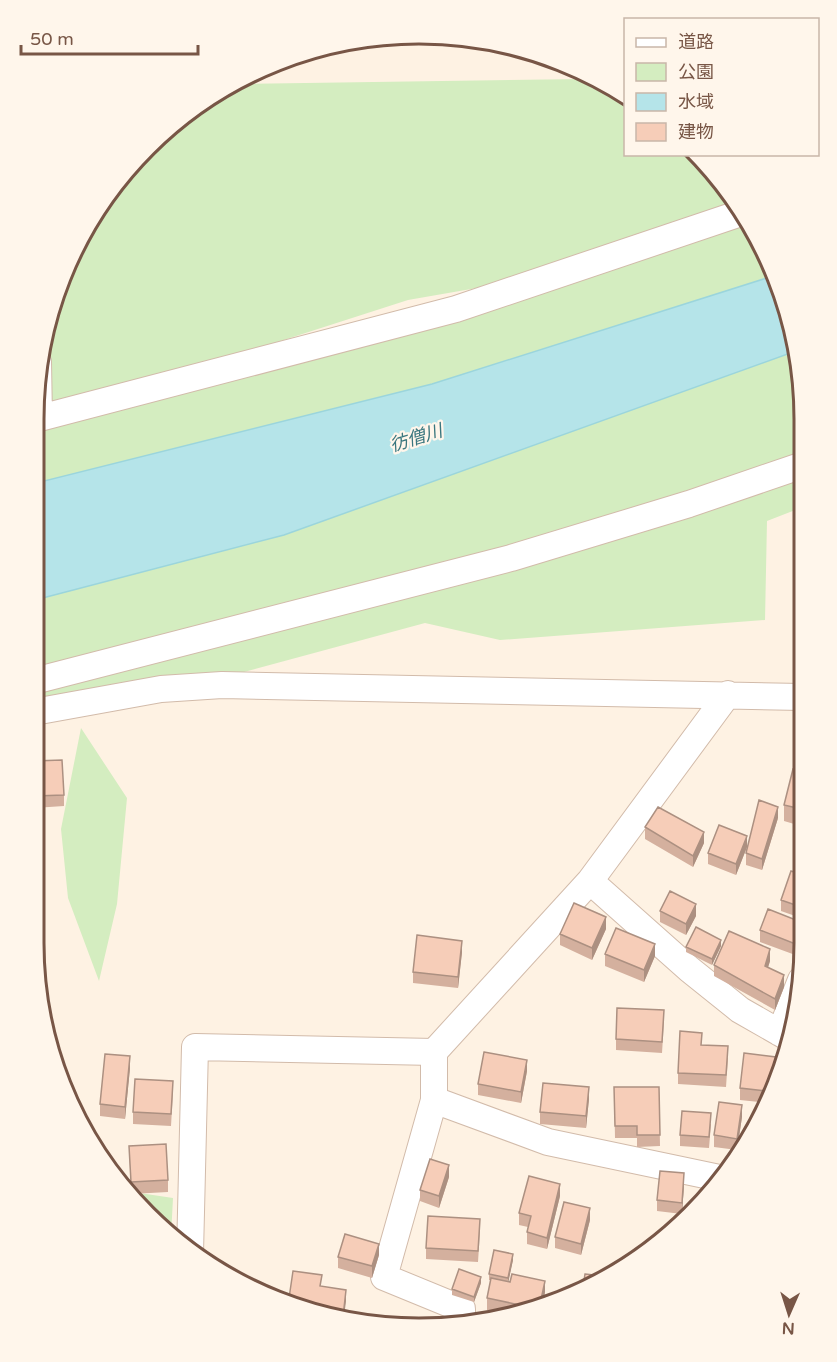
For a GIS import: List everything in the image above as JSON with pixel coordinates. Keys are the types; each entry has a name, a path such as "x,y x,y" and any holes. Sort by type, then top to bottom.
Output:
{"street":[{"path":"44,417 456,309 733,216"},
{"path":"44,678 511,558 689,504 794,468"},
{"path":"44,710 161,689 222,684 794,697"},
{"path":"462,1316 462,1309 384,1277 434,1100 434,1052 590,881 728,694"},
{"path":"590,881 689,969 740,1010 782,1035"},
{"path":"190,1241 195,1047 434,1052"},
{"path":"434,1100 548,1142 712,1177"}],"green space":[{"path":"578,79 624,105 624,156 687,156 716,190 743,231 765,275 781,321 793,394 794,510 767,521 765,620 500,640 425,623 233,675 44,706 44,394 47,370 56,321 63,298 82,253 107,210 137,171 171,137 210,107 250,84","holes":["511,282 262,347 408,300"]},
{"path":"81,728 127,798 117,904 99,981 68,898 61,829"},
{"path":"139,1193 173,1198 172,1225"}],"water":[{"name":"彷僧川","path":"766,278 781,321 787,354 284,535 44,598 44,481 432,384"}],"building":[{"path":"62,760 64,795 44,796 44,761"},
{"path":"793,769 794,769 794,807 784,805"},
{"path":"759,800 778,807 762,859 746,853"},
{"path":"658,807 704,832 693,856 645,827"},
{"path":"719,825 747,836 736,864 708,853"},
{"path":"791,871 794,872 794,905 781,900"},
{"path":"670,891 696,904 686,924 660,911"},
{"path":"574,903 606,917 592,948 560,934"},
{"path":"768,909 794,919 794,943 760,930"},
{"path":"696,927 721,940 712,959 686,947"},
{"path":"616,928 655,944 644,970 605,954"},
{"path":"729,931 770,949 765,966 784,975 775,999 714,965"},
{"path":"417,935 462,941 458,977 413,972"},
{"path":"617,1008 664,1010 662,1042 616,1039"},
{"path":"680,1031 702,1033 701,1045 728,1046 726,1075 678,1073"},
{"path":"484,1052 527,1060 521,1092 478,1084"},
{"path":"744,1053 776,1057 763,1091 740,1088"},
{"path":"105,1054 130,1056 125,1107 100,1104"},
{"path":"135,1079 173,1081 171,1114 133,1112"},
{"path":"543,1083 589,1087 586,1116 540,1112"},
{"path":"614,1087 659,1087 660,1135 637,1135 637,1126 615,1126"},
{"path":"719,1102 742,1105 737,1139 714,1135"},
{"path":"682,1111 711,1113 709,1137 680,1135"},
{"path":"166,1144 168,1180 131,1182 129,1146"},
{"path":"430,1159 449,1165 439,1196 420,1190"},
{"path":"660,1171 684,1173 682,1203 657,1200"},
{"path":"529,1176 560,1184 547,1238 527,1232 531,1216 519,1213"},
{"path":"564,1202 590,1208 581,1244 555,1237"},
{"path":"428,1216 480,1219 478,1251 426,1248"},
{"path":"345,1234 379,1244 372,1266 338,1257"},
{"path":"494,1250 513,1254 508,1278 489,1274"},
{"path":"459,1269 481,1277 474,1297 452,1289"},
{"path":"293,1271 322,1275 320,1286 346,1290 344,1311 289,1296"},
{"path":"512,1274 545,1281 541,1298 520,1305 487,1298 491,1278 510,1282"},
{"path":"585,1274 593,1275 584,1280"}]}
